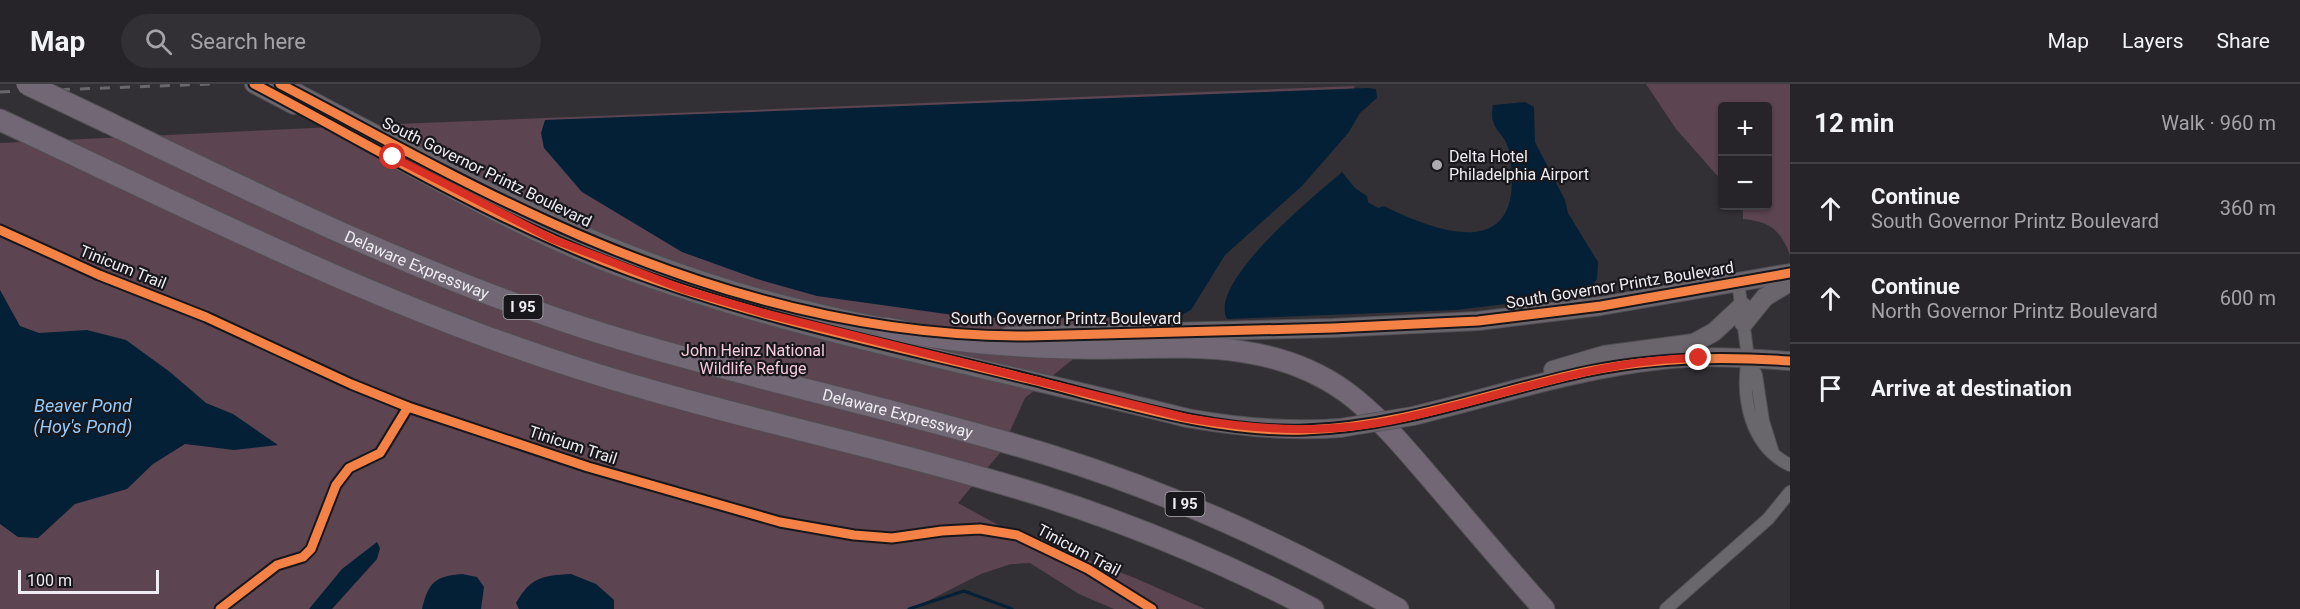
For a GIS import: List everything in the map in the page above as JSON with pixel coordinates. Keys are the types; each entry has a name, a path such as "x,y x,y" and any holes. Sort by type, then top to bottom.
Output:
{"highway":[{"name":"Delaware Expressway","path":"27,84 322,226 479,292 639,345 1061,459 1179,502 1274,543 1398,609"},
{"name":"I 95","path":"0,120 297,260 446,323 642,388 1047,498 1170,542 1313,609"},
{"path":"886,328 933,339 1013,346 1219,347 1255,352 1300,366 1347,393 1387,429 1544,609"}],"main road":[{"name":"South Governor Printz Boulevard","path":"254,84 521,225 630,271 721,302 868,340 1196,419 1273,429 1340,428 1413,416 1508,391"},
{"name":"South Governor Printz Boulevard","path":"280,84 543,220 661,268 760,298 886,328 953,335 1029,336 1436,324 1568,311 1790,273"},
{"path":"1508,391 1565,365 1591,357 1688,345 1701,341 1790,282"},
{"path":"1508,391 1587,372 1642,362 1681,358 1749,358 1790,361"}],"street":[{"path":"1738,281 1749,358 1745,377 1753,428 1773,453 1790,465"},
{"path":"1666,609 1768,519 1790,492"}],"green space":[{"path":"1646,84 1790,84 1790,255 1773,228 1760,222 1743,219 1743,210 1772,210 1772,102 1718,102 1718,176 1676,129"},
{"name":"John Heinz National Wildlife Refuge","path":"1355,86 1341,110 1134,310 1025,398 1000,453 958,503 1002,527 1135,578 1205,609 1114,609 1079,594 1030,563 1011,564 981,574 912,609 0,609 0,143 396,124"}],"water":[{"path":"1376,89 1377,98 1360,113 1349,132 1302,186 1225,255 1191,310 1178,317 975,318 817,296 757,279 682,252 582,192 544,148 541,133 545,120"},
{"path":"1525,102 1534,107 1535,142 1565,200 1568,213 1598,262 1597,279 1586,294 1456,310 1227,319 1225,303 1233,284 1248,262 1289,218 1342,172 1355,188 1367,196 1368,202 1378,208 1384,206 1434,227 1458,232 1478,231 1495,225 1507,210 1512,186 1509,151 1495,126 1492,114 1493,105"},
{"name":"Beaver Pond (Hoy's Pond)","path":"0,290 20,326 39,333 87,330 126,340 170,372 206,403 233,414 278,445 234,450 185,444 153,464 127,489 75,504 38,538 18,537 0,524"},
{"path":"377,542 380,548 377,559 332,609 309,609 342,569"},
{"path":"462,574 477,577 484,587 481,609 422,609 427,593 434,582"},
{"path":"571,574 596,584 614,600 614,609 519,609 516,603 533,582 545,577"}],"waterway":[{"path":"909,609 964,591 1012,609"}],"railway":[{"path":"0,92 211,84"}],"cycle path":[{"path":"254,84 486,208 533,231 630,271 778,318 1130,406 1200,421 1270,430 1341,427 1413,415 1614,366 1689,359 1739,358 1790,361"},
{"path":"280,84 479,189 604,246 722,288 782,305 904,328 966,334 1028,336 1333,328 1478,321 1601,306 1790,273"},
{"name":"Tinicum Trail","path":"0,230 99,275 206,317 351,384 408,407 588,467 780,522 854,535 892,538 942,531 980,529 1017,535 1088,569 1152,609"},
{"path":"220,609 277,565 303,557 311,549 336,485 349,468 380,453 408,407"}],"place":[{"name":"Delta Hotel Philadelphia Airport","path":"1437,165"}],"route":[{"path":"393,157 476,202 552,239 630,271 721,302 1187,418 1273,429 1340,428 1413,416 1605,368 1681,358 1699,358"}]}
